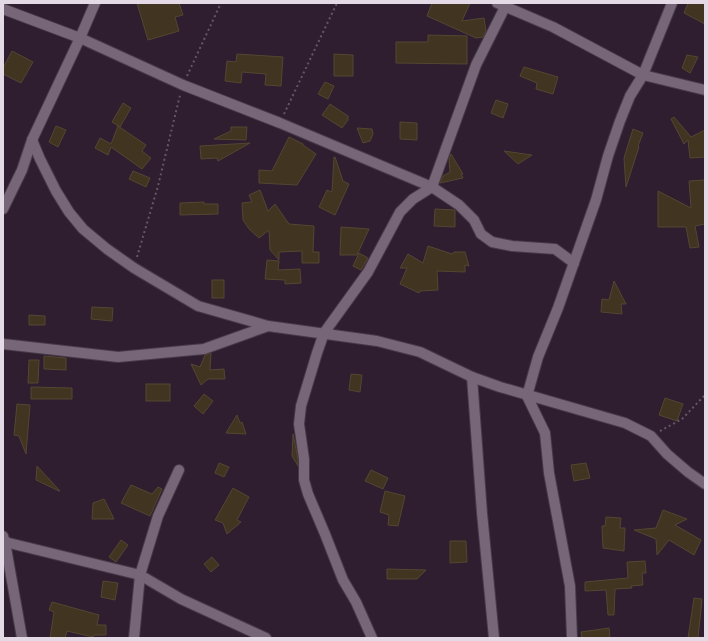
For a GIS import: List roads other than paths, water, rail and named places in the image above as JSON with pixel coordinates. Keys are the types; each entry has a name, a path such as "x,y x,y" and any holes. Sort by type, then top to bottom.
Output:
{"street":[{"path":"3,210 22,170 32,140 95,3"},
{"path":"572,638 570,586 549,473 545,433 527,396 538,357 558,308 596,200 608,156 620,121 630,96 643,75 672,3"},
{"path":"374,638 343,580 326,534 308,494 304,480 304,464 299,424 301,406 324,333 368,272 400,212 413,199 432,187 476,66 501,5 553,28 643,75 705,90"},
{"path":"3,9 80,38 183,85 280,123 432,187 459,205 474,220 481,234 492,242 512,246 555,249 574,263"},
{"path":"32,140 56,191 69,212 83,229 134,268 198,306 268,326 377,340 420,352 472,377 527,396 625,423 651,436 673,459 705,484"},
{"path":"3,344 118,357 204,349 268,326"},
{"path":"472,377 482,514 494,638"},
{"path":"134,638 140,575 158,516 179,470"},
{"path":"22,638 4,539 140,575 182,598 266,638"}]}
